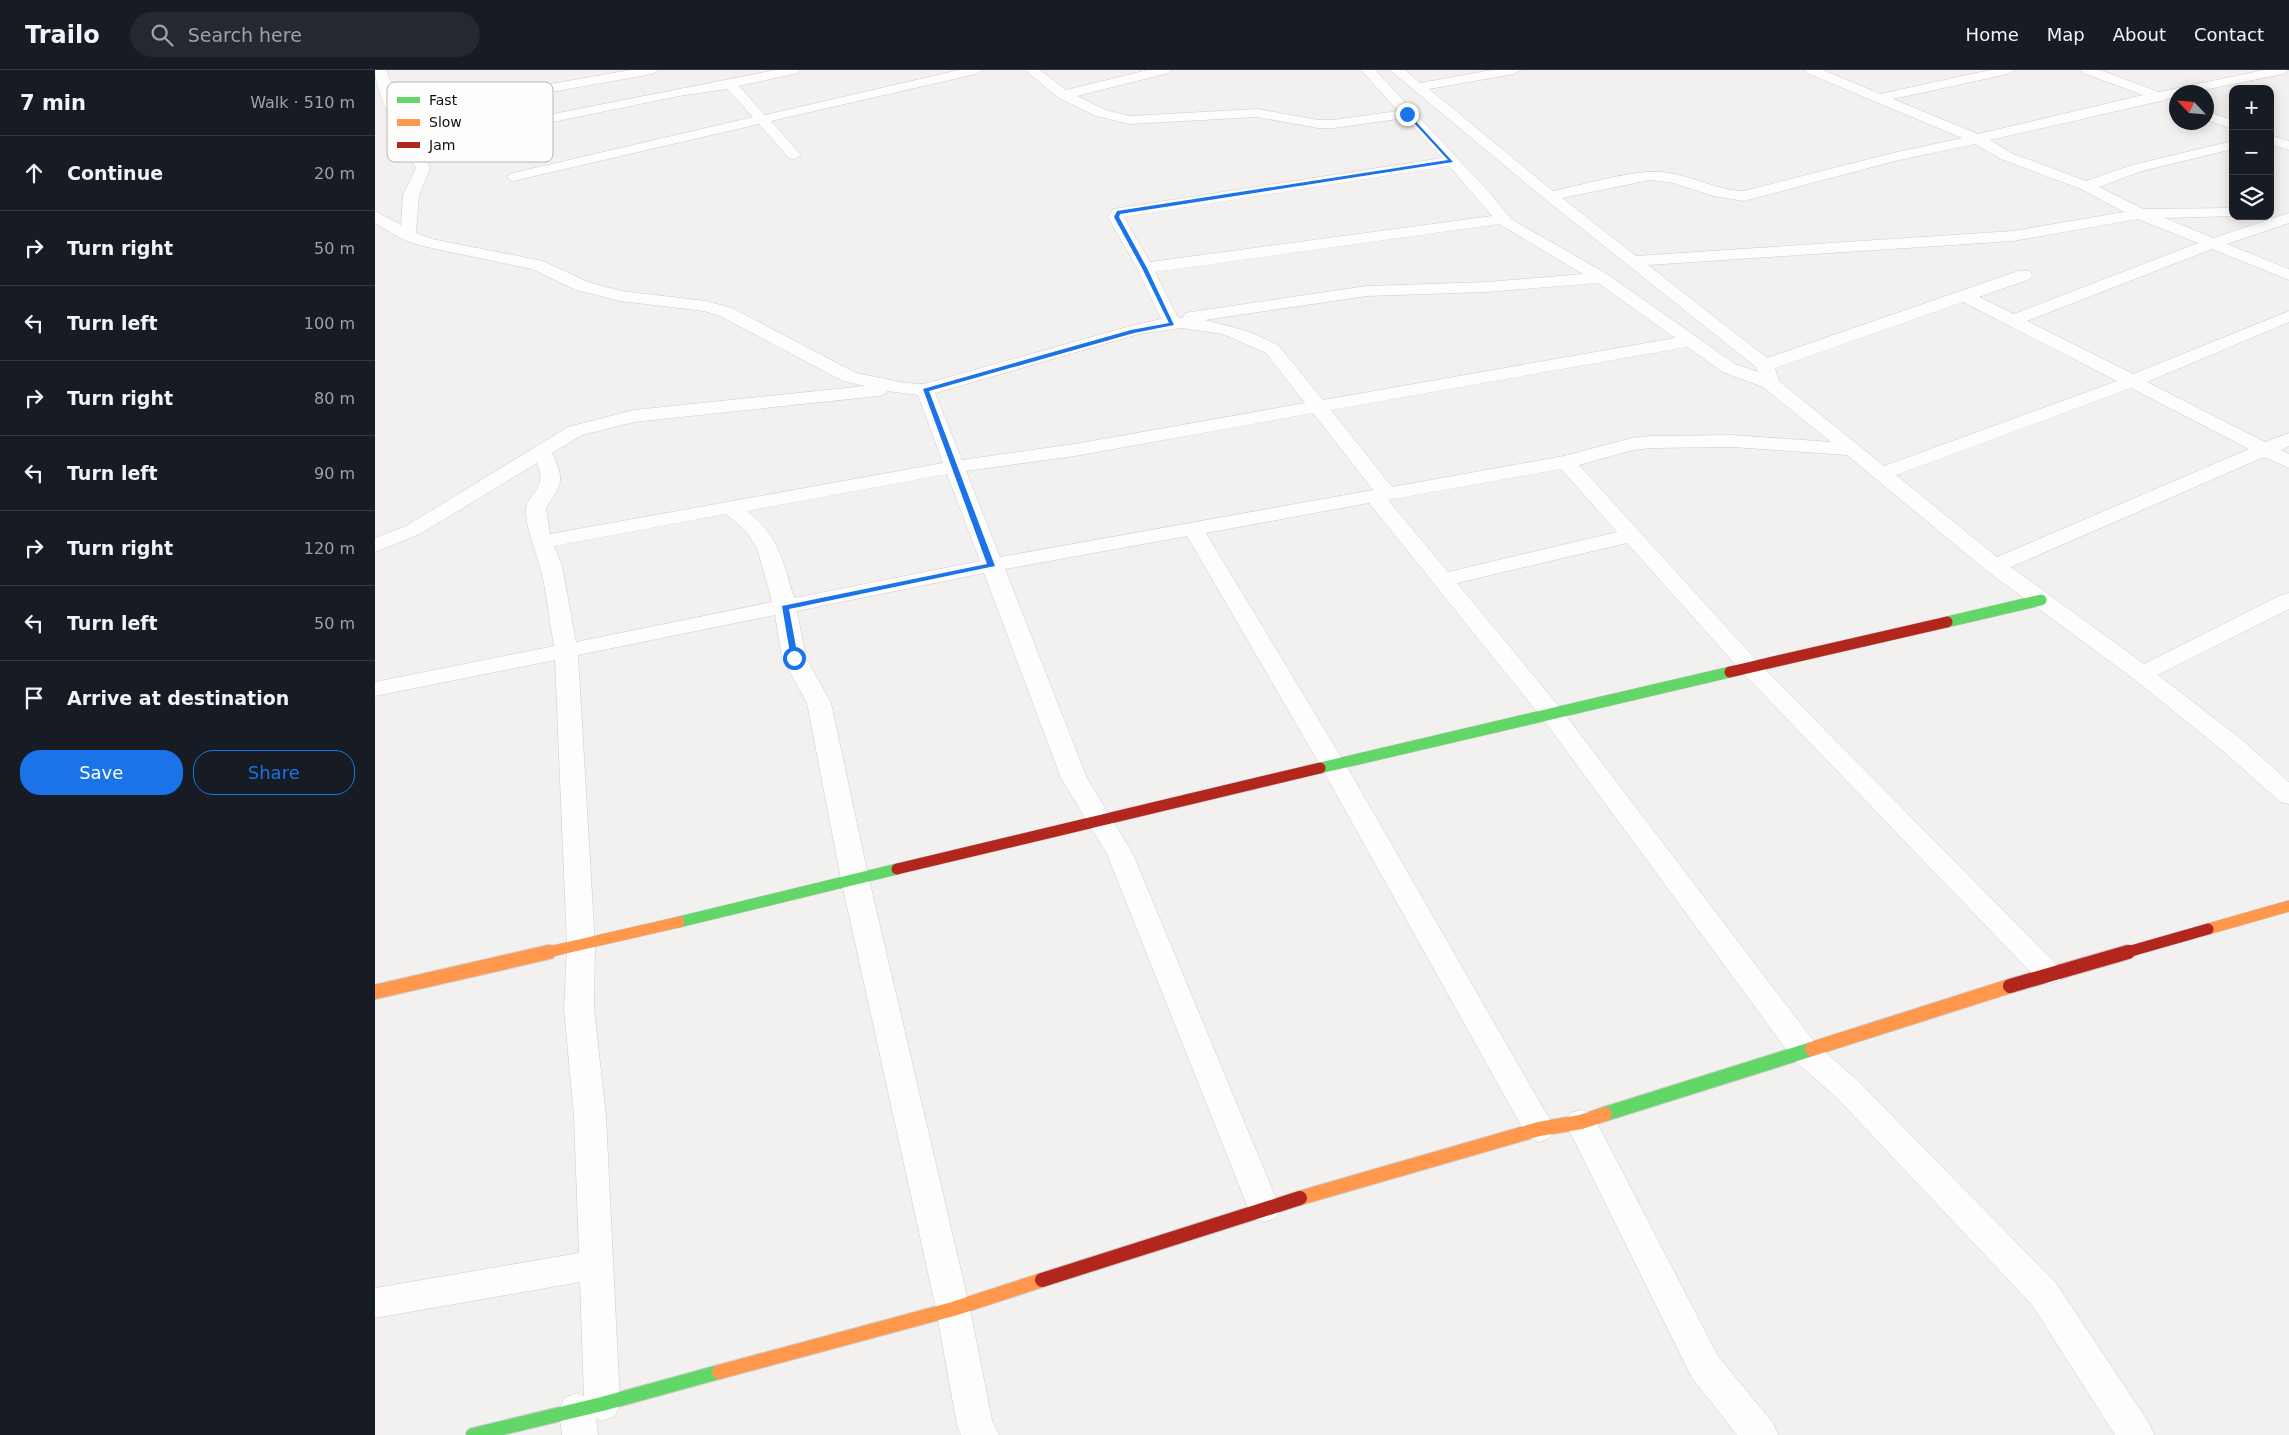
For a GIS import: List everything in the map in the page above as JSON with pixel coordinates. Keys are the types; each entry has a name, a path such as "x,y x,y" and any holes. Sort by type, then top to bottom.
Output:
{"street":[{"path":"379,70 387,90"},
{"path":"553,87 652,70"},
{"path":"553,118 793,70"},
{"path":"513,177 976,70"},
{"path":"1032,70 1064,95 1101,113 1129,120 1257,113 1318,124 1333,124 1407,114"},
{"path":"1064,95 1164,70"},
{"path":"1368,70 1505,222 1601,278 1729,368 1767,374 1964,296 2024,275"},
{"path":"1397,70 1550,196 1633,261 1854,450 1995,566 2142,674 2232,745 2289,796"},
{"path":"1418,87 1514,70"},
{"path":"1812,70 1977,139 2006,156 2086,186 2140,214 2289,275"},
{"path":"1878,98 2008,70"},
{"path":"2088,70 2169,101"},
{"path":"1550,196 1650,176 1664,176 1685,180 1722,196 1743,196 1893,157 2158,96 2281,70"},
{"path":"730,84 794,155"},
{"path":"2214,118 2229,124"},
{"path":"2274,136 2289,131"},
{"path":"2274,139 2289,146"},
{"path":"2086,186 2137,168 2229,146"},
{"path":"1171,322 1145,268 1116,217 1119,212 1451,161"},
{"path":"409,236 411,194 423,168 421,162"},
{"path":"1633,261 2013,236 2140,214 2229,213"},
{"path":"2274,215 2289,217"},
{"path":"375,216 409,236 428,243 537,265 582,286 620,296 706,306 726,312 850,376 915,390"},
{"path":"2013,320 2289,217"},
{"path":"1145,268 1502,219"},
{"path":"375,546 413,530 575,431 634,416 836,393 915,390 1171,322 1367,290 1487,287 1601,278"},
{"path":"1964,296 2289,462"},
{"path":"1883,473 2130,382 2289,316"},
{"path":"1171,322 1195,324 1258,341 1273,349 1318,406 1442,580 1552,714 1805,1052 1848,1090 2044,1294 2136,1435"},
{"path":"542,542 955,467 1075,450 1689,341"},
{"path":"915,390 955,467 991,566 1074,778 1120,854 1264,1208"},
{"path":"1995,566 2289,439"},
{"path":"375,689 991,566 1566,462 1632,444 1732,441 1854,450"},
{"path":"541,451 551,472 549,488 536,508 538,531 551,566 566,651 581,946 579,1009 590,1116 596,1265 586,1416"},
{"path":"1566,462 1751,668 2049,974"},
{"path":"730,507 756,528 769,551 785,608 794,658 819,703 855,879 953,1309 975,1425 981,1435"},
{"path":"1193,529 1333,765 1539,1129"},
{"path":"1442,580 1632,535"},
{"path":"375,992 581,946 1098,820 2041,600"},
{"path":"2142,674 2289,600"},
{"path":"473,1435 586,1416 953,1309 1264,1208 1539,1129 1581,1122 2049,974 2289,906"},
{"path":"1581,1122 1705,1367 1760,1435"},
{"path":"375,1303 596,1265"}],"traffic: fast":[{"path":"1947,622 2041,600"},
{"path":"1320,768 1730,672"},
{"path":"679,922 897,869"},
{"path":"1605,1114 1812,1049"},
{"path":"473,1435 602,1404 719,1372"}],"traffic: slow":[{"path":"2208,929 2289,906"},
{"path":"375,992 679,922"},
{"path":"1812,1049 2010,986"},
{"path":"1300,1198 1539,1129 1581,1122 1605,1114"},
{"path":"719,1372 953,1309 1042,1280"}],"traffic: jam":[{"path":"1730,672 1947,622"},
{"path":"897,869 1320,768"},
{"path":"2010,986 2208,929"},
{"path":"1042,1280 1300,1198"}],"route":[{"path":"794,658 785,608 991,566 925,390 1133,332 1172,324 1145,268 1116,217 1119,212 1451,161 1407,114"}]}
